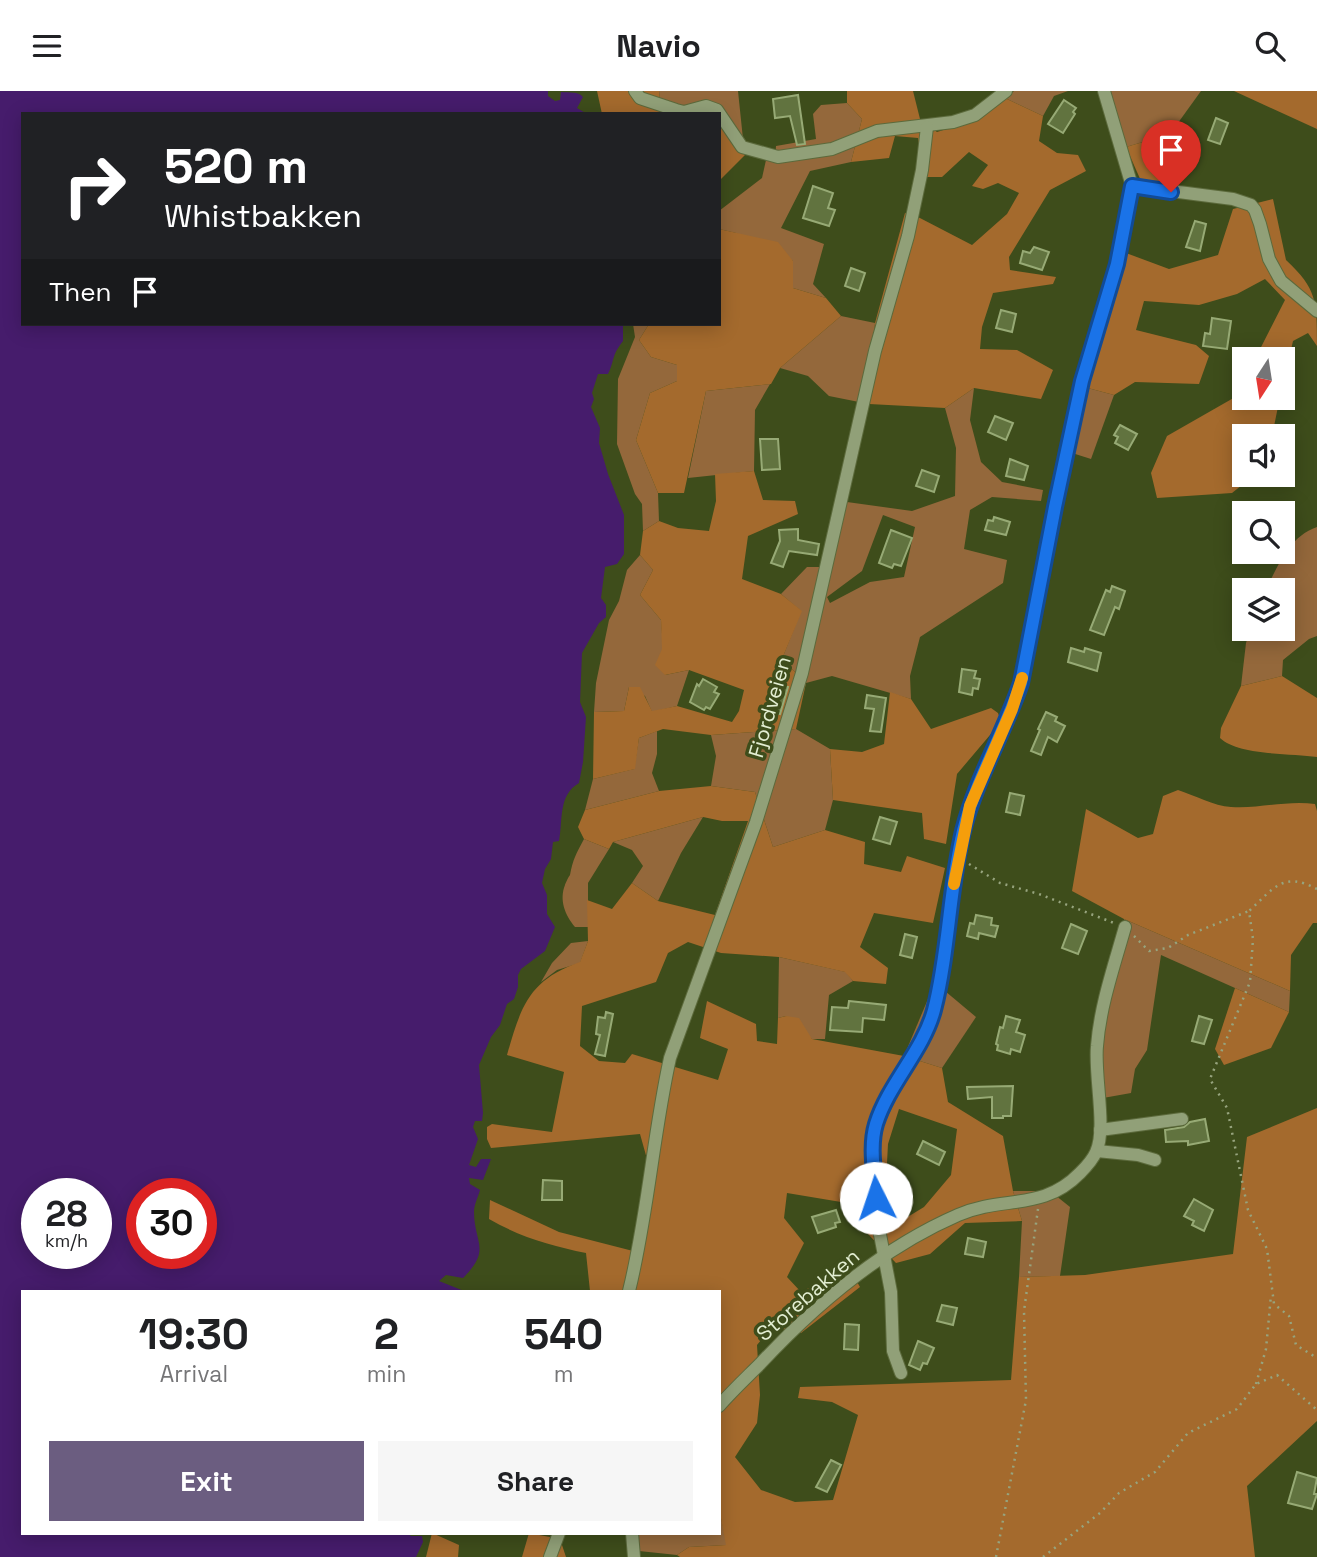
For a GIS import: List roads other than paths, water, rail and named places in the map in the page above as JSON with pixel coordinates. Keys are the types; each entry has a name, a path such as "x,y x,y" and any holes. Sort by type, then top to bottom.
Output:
{"street":[{"path":"635,91 640,98 676,110 684,112 706,106 718,112"},
{"path":"721,116 742,147 778,157 831,149 877,131 916,125 928,127 975,115 1006,91"},
{"path":"901,1373 893,1350 891,1292 878,1224 874,1159 876,1125 898,1079 925,1034 933,1011 948,934 957,860 970,806 1021,683 1082,381 1117,264 1132,186 1104,91"},
{"name":"Fjordveien","path":"629,1290 650,1186 661,1097 670,1058 756,822 802,673 875,351 908,236 928,127"},
{"path":"1132,186 1233,199 1251,205 1255,210 1264,247 1276,273 1286,287 1317,311"},
{"path":"1125,927 1106,994 1097,1042 1100,1130 1097,1151 1138,1155 1155,1160"},
{"path":"1100,1130 1182,1119"},
{"name":"Storebakken","path":"721,1404 786,1335 883,1255 972,1209 1039,1199 1065,1187 1085,1168 1097,1151"},
{"path":"550,1557 558,1535"},
{"path":"632,1535 635,1557"}]}
